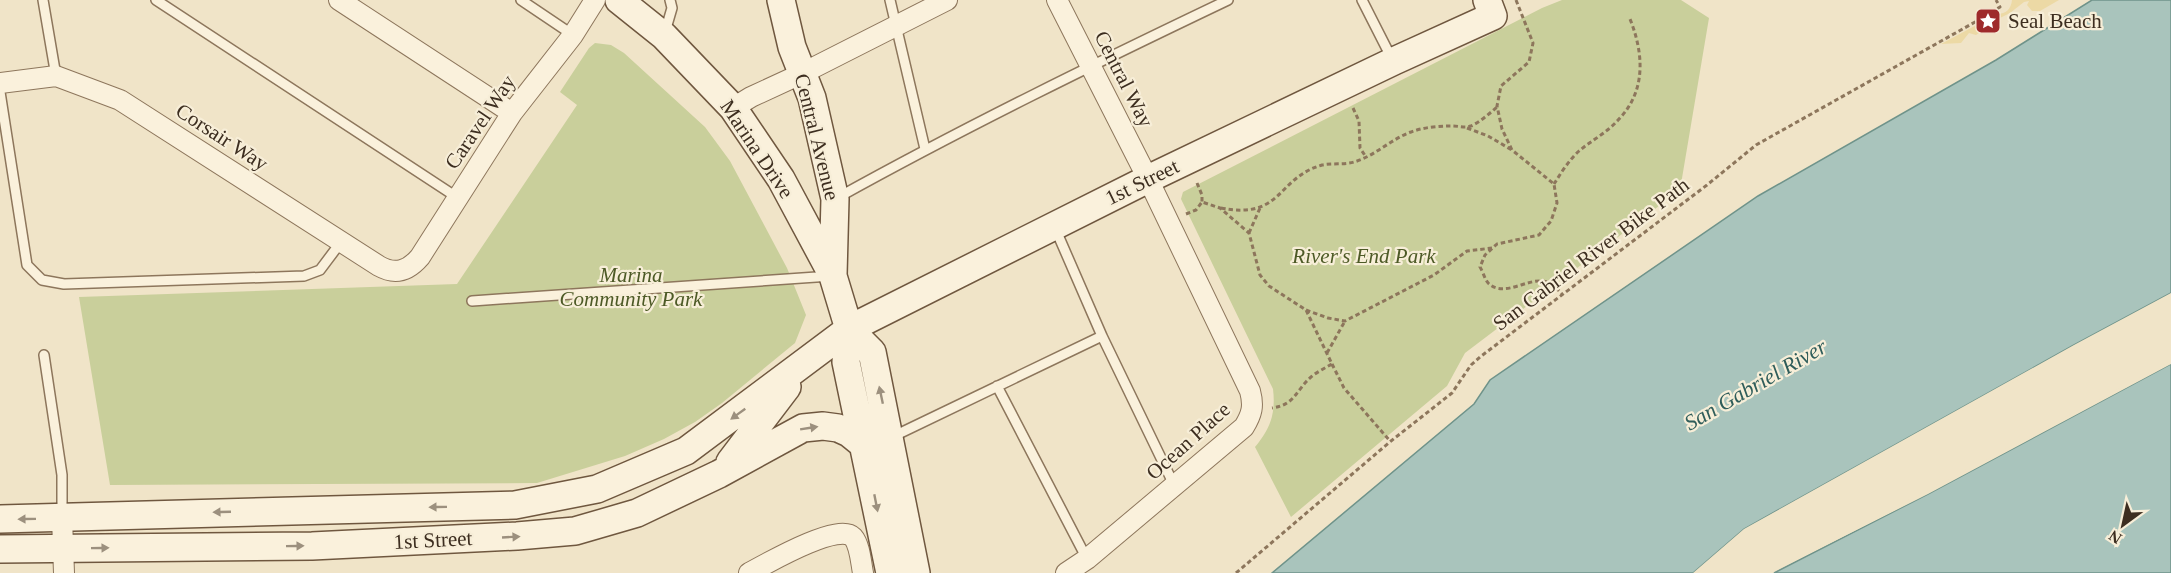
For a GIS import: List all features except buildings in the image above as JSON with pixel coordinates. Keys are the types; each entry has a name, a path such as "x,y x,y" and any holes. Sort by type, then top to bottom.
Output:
{"main road":[{"name":"Marina Drive","path":"619,0 664,36 733,108 781,179 833,276 849,329 872,352 877,442 890,573"},
{"name":"Central Avenue","path":"781,0 792,47 812,98 835,199 833,276"},
{"name":"1st Street","path":"0,519 226,511 515,505 597,489 687,451 849,329 1148,179 1394,61 1490,8"},
{"name":"1st Street","path":"0,549 63,561 575,531 637,513 719,474 763,420 802,366"},
{"path":"719,474 803,428 823,426 877,442"},
{"name":"Marina Drive","path":"877,442 916,573"}],"street":[{"path":"339,0 512,113"},
{"name":"Caravel Way","path":"406,270 420,257 512,113 573,35 595,0"},
{"path":"733,108 947,0"},
{"name":"Central Way","path":"1057,0 1148,179"},
{"name":"Corsair Way","path":"0,83 56,76 120,100 387,271 406,270"},
{"name":"Ocean Place","path":"1066,573 1087,559 1175,487 1244,427 1251,415 1253,403 1250,391 1148,179"},
{"path":"62,518 63,561"},
{"path":"749,573 806,544 842,533 850,534 854,539 863,573"}],"lane":[{"path":"43,0 56,76"},
{"path":"156,0 458,198"},
{"path":"521,0 573,35"},
{"path":"664,36 672,8 670,0"},
{"path":"890,0 925,149"},
{"path":"835,199 925,149 1228,0"},
{"path":"1362,0 1394,61"},
{"path":"0,92 27,265 42,280 64,285 304,276 320,270 341,242"},
{"path":"1054,227 1102,336 1175,487"},
{"path":"472,301 833,276"},
{"path":"877,442 1102,336"},
{"path":"44,355 62,475 62,518"},
{"path":"997,386 1087,559"}],"path":[{"path":"1512,150 1502,129 1497,106 1501,86 1529,62 1533,43 1516,0"},
{"name":"San Gabriel River Bike Path","path":"1236,573 1391,441 1452,393 1471,365 1756,145 1937,45 2000,7 1996,0"},
{"path":"1554,184 1578,151 1619,119 1635,99 1641,74 1638,45 1630,19"},
{"path":"1466,127 1485,117 1497,106"},
{"path":"1353,108 1359,121 1360,148 1366,157"},
{"path":"1202,202 1239,212 1260,208 1270,203 1297,178 1310,170 1324,165 1354,162 1410,132 1432,127 1466,127 1512,150 1554,184 1557,203 1551,221 1539,235 1497,244 1485,255 1480,267 1488,283 1497,288 1514,287 1537,281 1547,282 1562,294"},
{"path":"1186,214 1196,210 1202,202 1197,183"},
{"path":"1220,208 1249,233 1260,275 1269,286 1306,310 1345,321"},
{"path":"1249,233 1260,208"},
{"path":"1327,354 1345,321 1434,275 1467,251 1493,247"},
{"path":"1306,310 1344,388 1368,418 1391,441"},
{"path":"1272,408 1283,406 1297,396 1310,377 1332,364"}],"green space":[{"name":"River's End Park","path":"1562,0 1681,0 1709,18 1680,190 1465,353 1447,386 1291,517 1255,447 1271,421 1274,406 1273,389 1181,199 1183,192 1542,8"},
{"name":"Marina Community Park","path":"595,43 611,45 624,53 705,127 730,161 787,268 806,315 795,343 722,403 695,422 664,439 625,456 537,483 110,485 79,297 457,284 577,105 560,92 589,48"}],"sand":[{"name":"Seal Beach","path":"2012,0 2059,0 2040,11 2032,11 2027,5 2029,1 2024,2 2010,13 1990,23 1976,35 1969,33 1961,43 1941,44 2005,12 2011,6"}],"water":[{"name":"San Gabriel River","path":"2092,0 2171,0 2171,293 1744,529 1693,573 1272,573 1474,404 1490,380 1758,196 1996,60"},
{"path":"2171,364 2171,573 1774,573 1928,494"}],"pier":[{"path":"2171,293 2171,297 1746,531 1697,573 1693,573 1744,529"},
{"path":"2171,361 2171,364 1928,494 1771,573 1776,568"}],"place":[{"name":"Seal Beach","path":"1988,21"}]}
